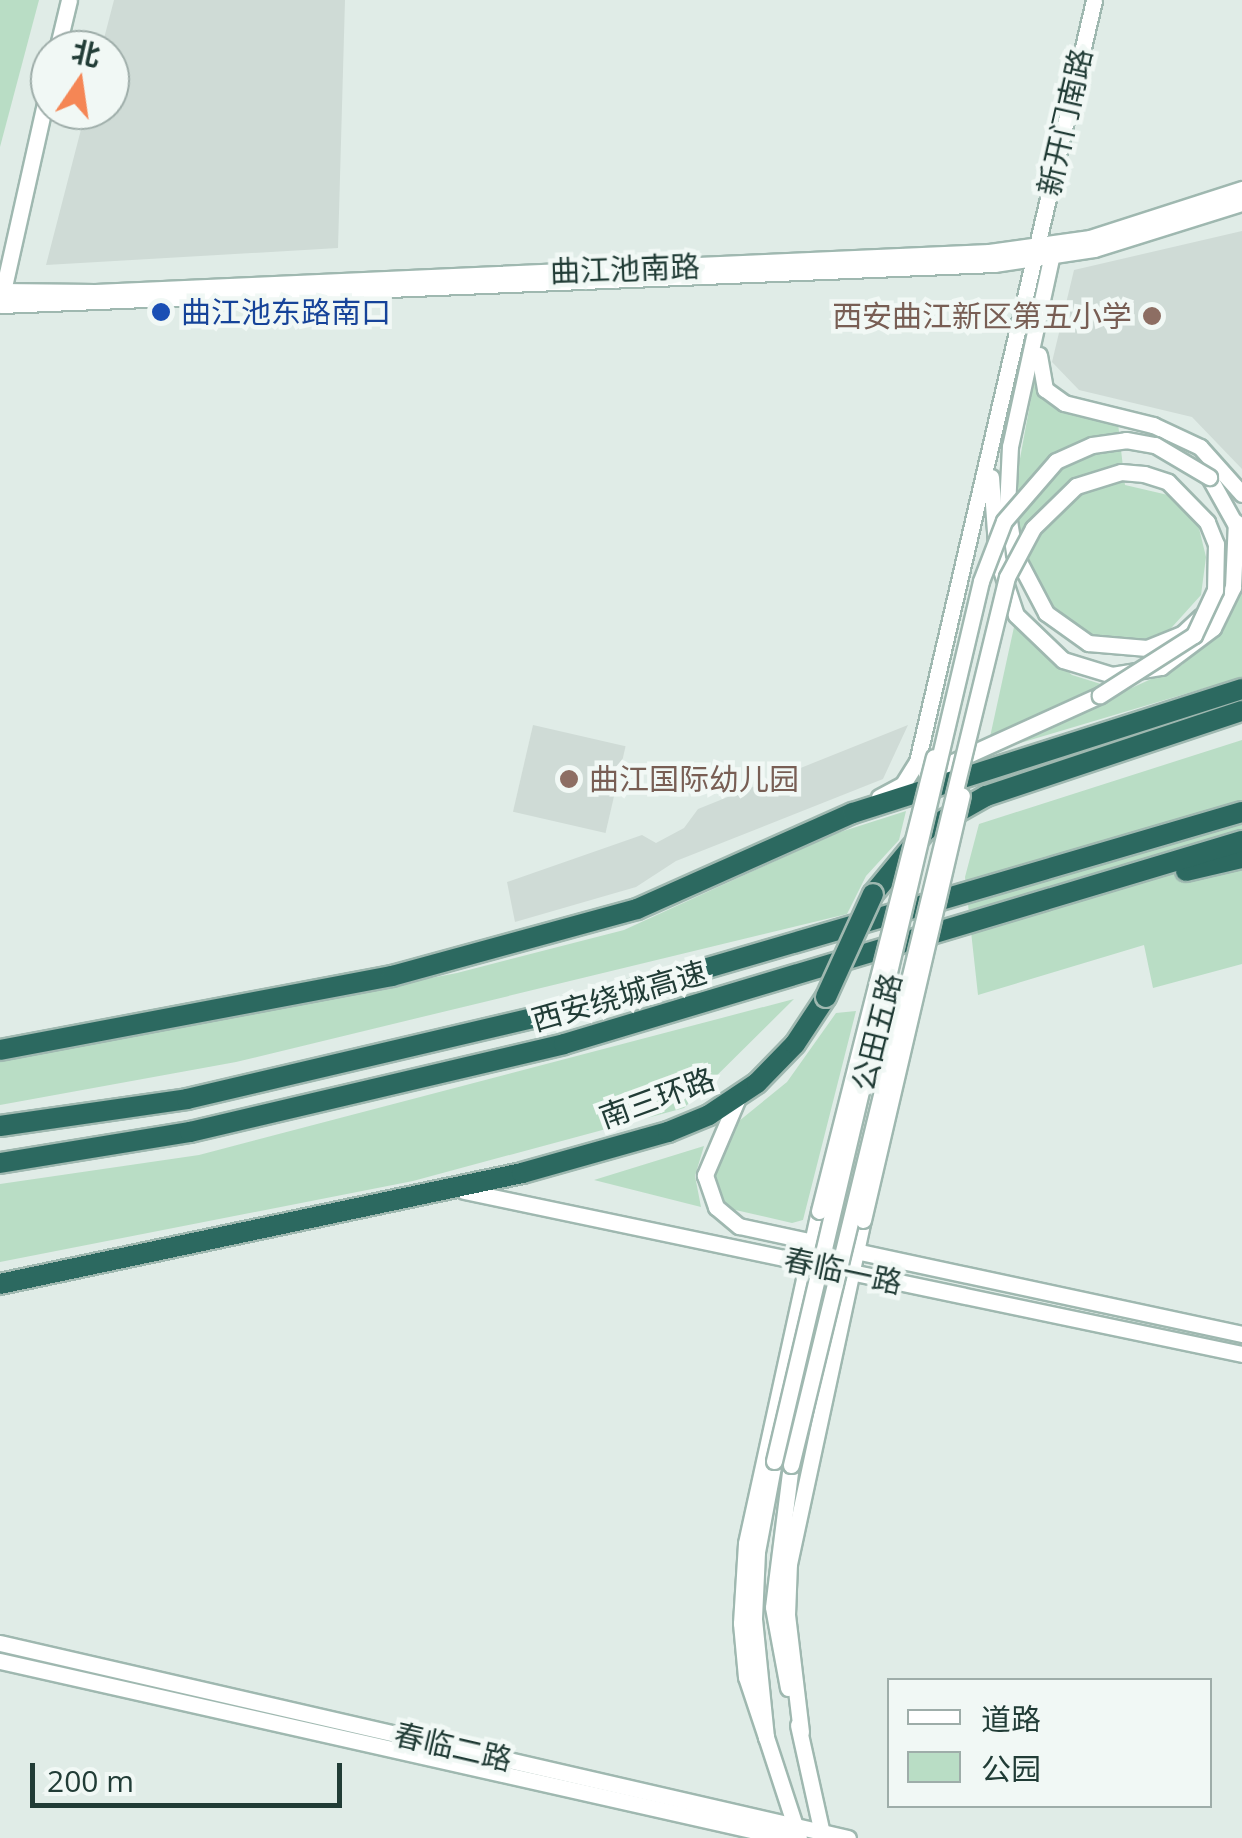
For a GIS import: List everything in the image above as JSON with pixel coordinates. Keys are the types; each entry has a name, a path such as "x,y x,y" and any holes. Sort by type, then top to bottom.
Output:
{"highway":[{"path":"0,1050 469,957 637,909 852,814 1242,689"},
{"name":"南三环路","path":"0,1284 445,1190 668,1132 736,1100 795,1044 826,997 874,894 926,830 986,796 1242,711"},
{"name":"西安绕城高速","path":"0,1126 187,1100 553,1012 1242,812"},
{"name":"西安绕城高速","path":"0,1163 190,1132 564,1044 1077,894 1242,841"},
{"path":"1077,894 1242,858"}],"main road":[{"path":"62,30 69,0"},
{"name":"新开门南路","path":"994,433 1094,0"},
{"path":"0,305 0,290 38,130"},
{"name":"曲江池南路","path":"0,305 1034,251 1090,238 1242,188"},
{"path":"1034,251 1056,257 1242,203"},
{"name":"曲江池南路","path":"0,290 1034,251"},
{"path":"1056,257 1010,446 1007,508 1014,552 1046,613 1069,632 1106,648 1148,648 1182,634 1209,604"},
{"path":"1039,324 1045,389 1064,403 1153,425 1200,447 1242,494"},
{"path":"994,433 991,522 1003,586 1028,632 1083,669 1138,673 1198,645 1233,588 1236,522"},
{"path":"904,784 917,762 994,433"},
{"name":"公田五路","path":"794,1834 766,1737 753,1588 774,1460 952,700 991,550 1018,501 1056,462 1126,440 1186,458 1209,477 1236,522 1242,542"},
{"name":"公田五路","path":"822,1835 801,1732 776,1650 774,1607 791,1465 1007,577 1033,528 1076,486 1121,472 1144,474 1192,502 1216,544 1209,604"},
{"path":"852,814 904,784 1100,696 1194,635 1209,604"},
{"path":"766,1737 746,1677 742,1584 754,1487 914,818 952,700"},
{"path":"801,1732 787,1615 789,1564 855,1252 951,860 970,738"},
{"name":"春临一路","path":"736,1100 707,1166 709,1197 739,1226 1242,1334"},
{"name":"春临一路","path":"445,1190 488,1192 1242,1354"},
{"name":"春临二路","path":"0,1643 794,1834"},
{"name":"春临二路","path":"0,1661 794,1834 848,1838"}],"shaded area":[{"path":"114,0 345,0 338,248 46,265 81,130 130,130 130,30 106,30"},
{"name":"西安曲江新区第五小学","path":"1242,231 1242,469 1192,417 1079,390 1052,362 1074,270"},
{"name":"曲江国际幼儿园","path":"533,725 626,746 606,833 513,812"},
{"path":"908,725 883,779 676,861 636,887 515,922 507,882 642,835 656,843 684,828 698,809"}],"green space":[{"path":"0,0 39,0 30,30 0,147"},
{"path":"1034,382 1043,394 1118,423 1125,485 1168,495 1198,524 1206,557 1201,595 1164,636 1124,642 1090,635 1053,606 1038,584 1017,528 1015,486"},
{"path":"1242,585 1242,677 993,751 1182,665 1223,627"},
{"path":"1014,627 1072,675 1104,685 990,737"},
{"path":"1242,740 1242,964 1153,988 1144,945 978,995 965,877 979,824"},
{"path":"906,811 899,840 866,876 847,914 236,1062 0,1105 0,1061 457,973 624,930 834,834"},
{"path":"794,999 684,1108 413,1181 0,1262 0,1184 199,1155"},
{"path":"856,1011 803,1220 792,1223 731,1209 718,1200 712,1175 719,1148 739,1121 787,1082 836,1013"},
{"path":"704,1146 695,1176 701,1207 594,1180"}],"place":[{"name":"曲江池东路南口","path":"161,312"},
{"name":"西安曲江新区第五小学","path":"1152,316"},
{"name":"曲江国际幼儿园","path":"569,779"}]}
